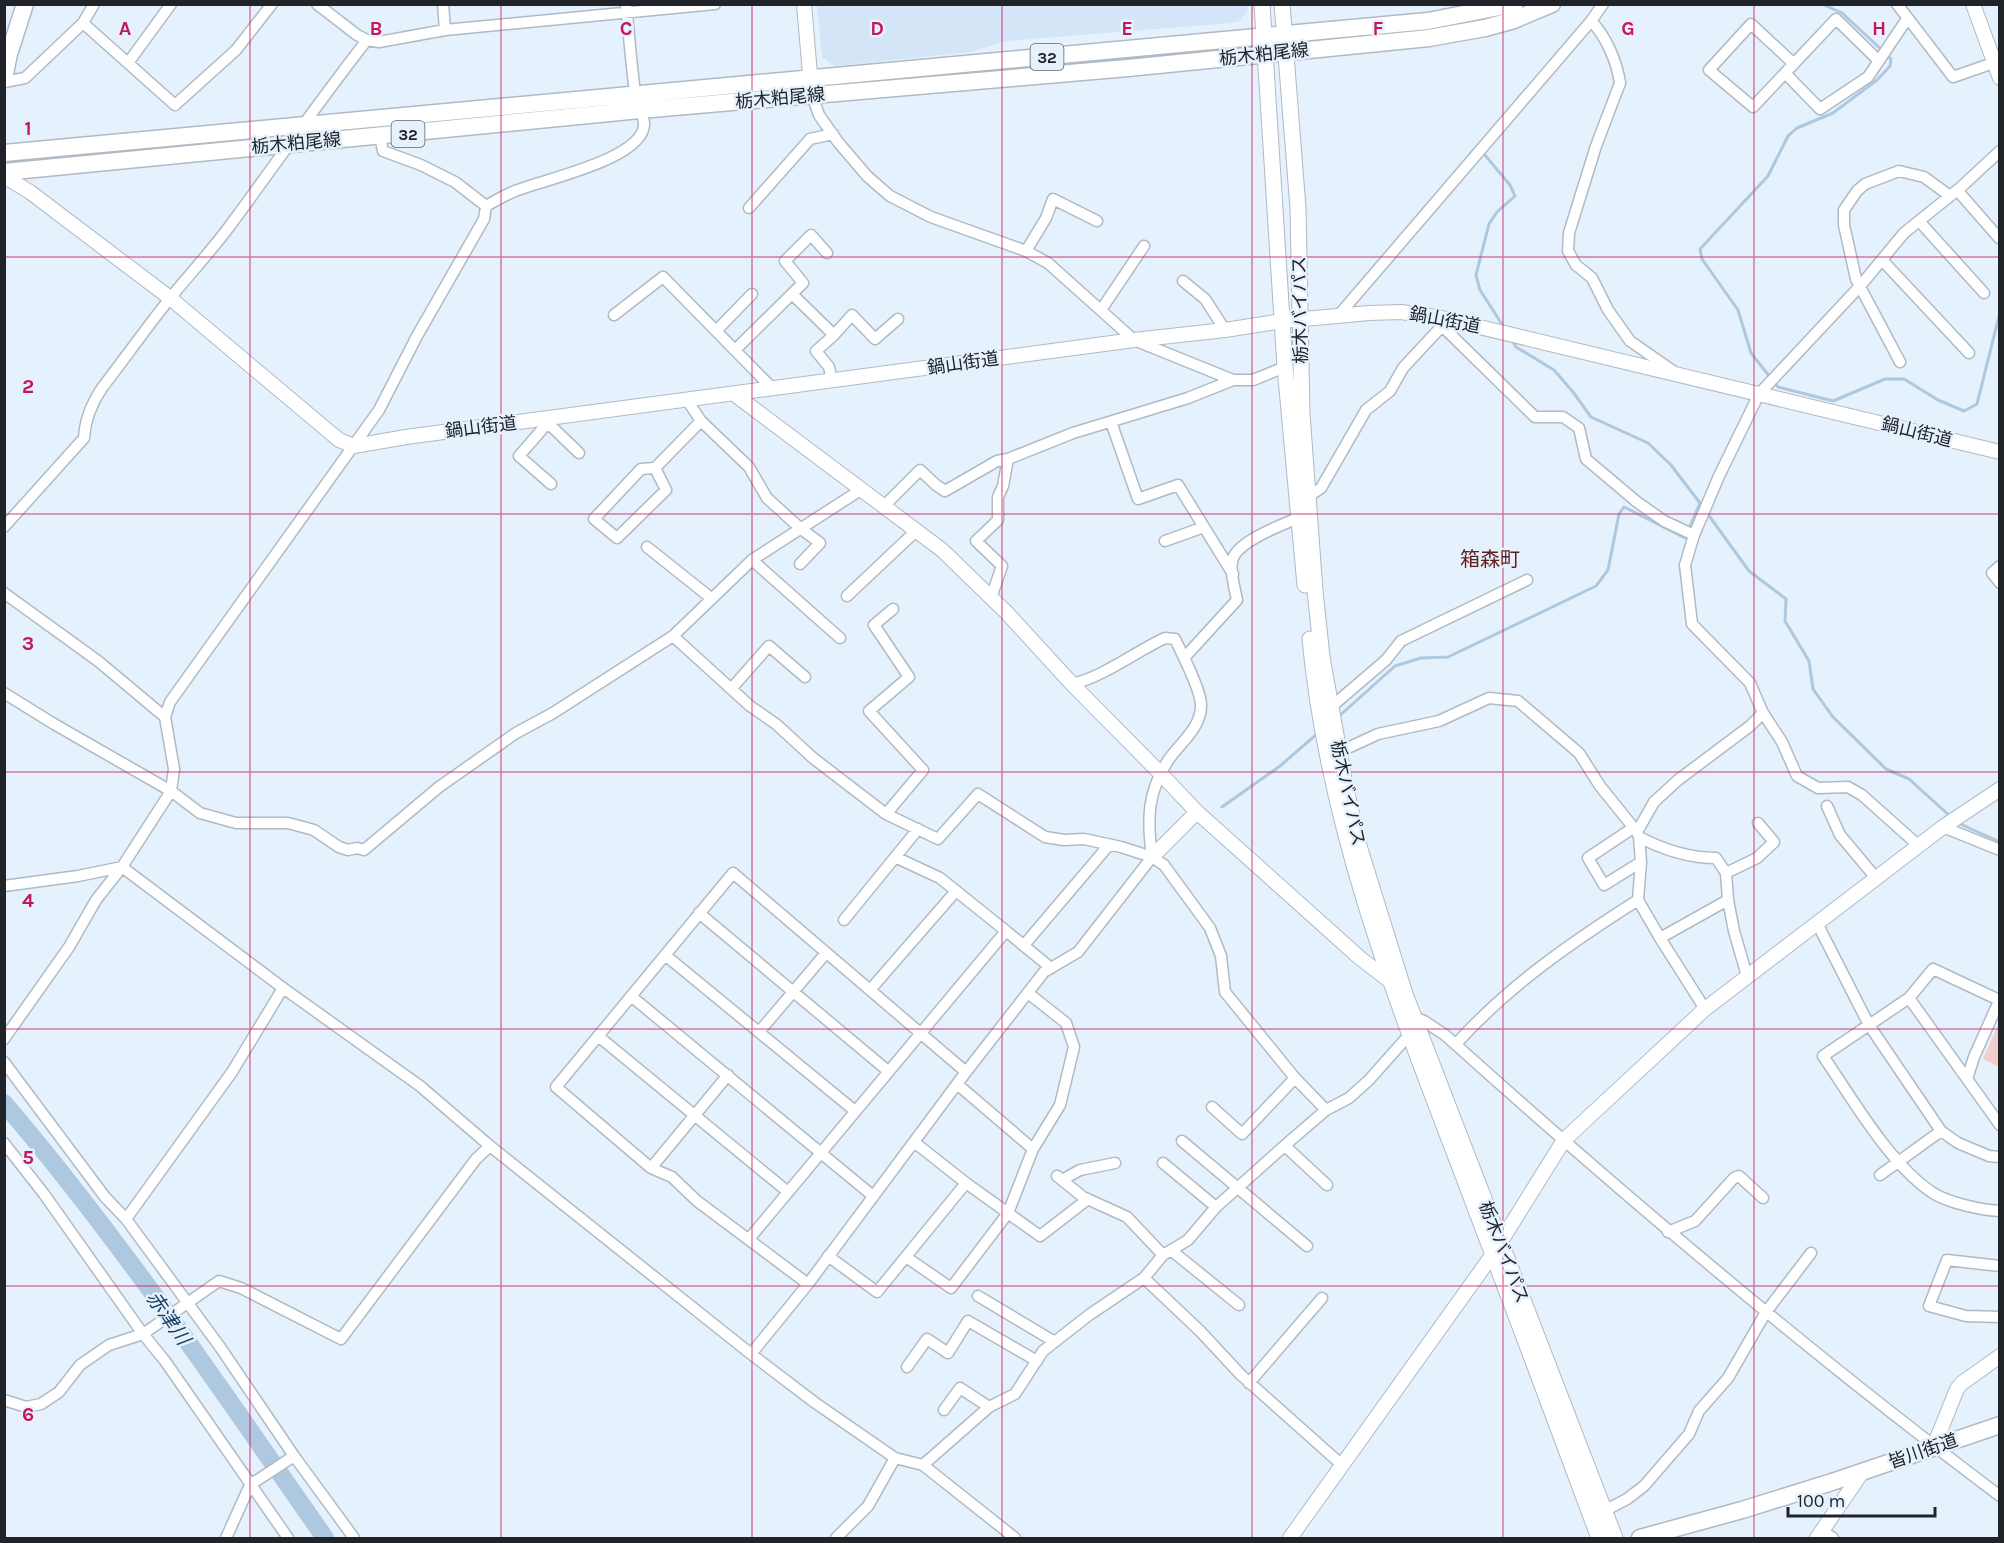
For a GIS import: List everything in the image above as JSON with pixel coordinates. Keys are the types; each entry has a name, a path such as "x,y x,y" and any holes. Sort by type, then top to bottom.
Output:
{"main road":[{"path":"4,81 9,54 25,4"},
{"name":"栃木バイパス","path":"1262,4 1285,367 1298,518 1312,661 1327,756 1348,850 1388,979 1407,1014 1497,1248 1599,1539"},
{"name":"栃木バイパス","path":"1282,4 1298,208 1302,414 1318,613 1331,707 1359,846 1405,994 1409,1035 1615,1539"},
{"name":"栃木粕尾線","path":"811,87 1128,68 1430,38 1514,20 1552,4"},
{"name":"栃木粕尾線","path":"4,153 811,87 1264,36 1428,21 1513,5"},
{"name":"栃木粕尾線","path":"4,172 380,136 638,102"},
{"name":"皆川街道","path":"1640,1539 1742,1510 2000,1425"}],"street":[{"path":"4,81 25,78 83,23 94,4"},
{"path":"128,63 171,4"},
{"path":"83,23 175,105 236,50 272,4"},
{"path":"317,4 367,40 379,42 445,30 626,9 715,4"},
{"path":"443,4 445,30"},
{"path":"804,4 811,87 819,115 867,176 890,196 932,217 1026,251 1048,263 1134,340 1233,380"},
{"path":"1338,316 1591,21 1603,4"},
{"path":"1897,4 1953,77 1997,62"},
{"path":"1973,4 1997,62 2000,78"},
{"path":"486,206 515,190 606,160 629,148 642,134 644,124 638,102 626,9"},
{"path":"1794,64 1751,24 1709,70 1752,107 1794,64 1836,19 1879,61"},
{"path":"1785,73 1820,109 1868,77 1907,19"},
{"path":"1591,21 1601,32 1619,74 1620,83 1596,146 1569,233 1568,251 1576,265 1592,278 1608,310 1630,341 1676,373"},
{"path":"4,526 84,438 84,429 92,403 170,298 228,228 304,127 330,87 367,40"},
{"path":"749,208 810,139 833,134"},
{"path":"380,136 383,151 421,165 455,182 486,206"},
{"path":"1919,846 1909,835 1855,791 1848,787 1818,788 1797,776 1782,742 1763,713 1750,683 1692,624 1685,565 1694,535 1719,476 1759,394 1861,285 1904,233 1954,193 2000,151"},
{"path":"1900,362 1856,279 1844,225 1844,210 1857,191 1865,184 1899,171 1923,177 1954,193 1999,238"},
{"path":"4,176 30,192 170,298 339,440 354,446"},
{"path":"1026,251 1047,218 1053,199 1097,221"},
{"path":"4,1039 69,947 96,900 122,867 171,791 174,769 165,717 170,702 379,410 417,336 484,219 486,206"},
{"path":"1919,221 1984,293"},
{"path":"735,350 802,283 785,261 811,236 827,253"},
{"path":"1101,310 1144,246"},
{"path":"1882,260 1969,352"},
{"path":"614,315 663,277 773,388"},
{"path":"1183,281 1205,299 1225,330"},
{"path":"716,331 752,294"},
{"path":"792,294 834,334"},
{"name":"鍋山街道","path":"354,446 1282,321 1401,312 1676,373 2000,452"},
{"path":"832,381 829,367 816,351 852,315 875,339 898,319"},
{"path":"1308,497 1320,488 1366,410 1390,391 1403,368 1442,322 1535,417 1563,417 1579,428 1586,459 1637,502 1664,521 1694,535"},
{"path":"885,506 920,470 945,490 997,460 1008,459 1073,433 1188,398 1233,380 1253,380 1285,367"},
{"path":"734,394 942,550 1197,812 1360,958 1405,994"},
{"path":"687,400 701,421 749,466 766,498 820,543 800,564"},
{"path":"551,484 519,456 550,420 579,453"},
{"path":"654,468 666,490 617,537 594,519 641,469 654,468 701,421"},
{"path":"1111,422 1138,499 1178,485 1233,574"},
{"path":"991,598 1002,566 976,542 998,520 998,497 1004,486 1008,459"},
{"path":"4,693 171,791 200,813 246,824 288,823 314,830 339,847 348,850 357,848 364,850 439,787 516,734 673,636 752,560 862,489"},
{"path":"1184,658 1237,600 1232,562 1234,556 1242,547 1262,534 1298,518"},
{"path":"1165,541 1204,527"},
{"path":"847,596 916,531"},
{"path":"647,547 711,598"},
{"path":"752,560 840,638"},
{"path":"2000,566 1992,573 2000,583"},
{"path":"1331,707 1386,660 1401,641 1527,580"},
{"path":"4,593 98,661 165,717"},
{"path":"886,814 923,770 869,711 909,677 874,625 893,609"},
{"path":"673,636 750,706 776,724 813,758 886,814 939,839 978,794 1045,837 1064,840 1084,839 1152,857 1164,865 1210,928 1221,956 1225,992 1294,1078 1326,1110"},
{"path":"1072,684 1088,680 1165,638 1175,639 1184,658 1201,702 1194,728 1160,773 1151,798 1148,817 1152,857"},
{"path":"731,689 769,646 805,677"},
{"path":"1339,752 1378,734 1439,721 1489,698 1518,701 1579,753 1600,786 1636,832 1675,852 1696,858 1716,858 1726,873 1734,931 1747,975"},
{"path":"1641,862 1604,885 1588,858 1636,832 1654,802 1678,780 1750,726 1763,713"},
{"path":"1290,1539 1497,1248 1564,1140 1705,1009 1747,975 1943,827 2000,789"},
{"path":"1827,806 1840,835 1876,878"},
{"path":"751,1354 808,1284 966,1072 1044,972 1078,952 1152,857 1197,812"},
{"path":"1726,873 1757,858 1774,842 1758,823"},
{"path":"1943,827 2000,850"},
{"path":"844,921 918,829"},
{"path":"1636,832 1641,862 1638,900 1705,1009"},
{"path":"1024,945 1109,845"},
{"path":"895,857 940,878 1052,968"},
{"path":"4,886 78,876 122,867 283,988 420,1086 490,1146 814,1402 896,1458 923,1466 1015,1539"},
{"path":"808,1284 697,1201 672,1177 651,1168 556,1087 733,873 966,1072"},
{"path":"870,990 956,891"},
{"path":"1456,1044 1476,1022 1521,981 1586,933 1638,900"},
{"path":"1660,939 1728,900"},
{"path":"699,913 888,1071"},
{"path":"1817,923 1869,1025 1941,1131 1958,1143 1989,1156 2000,1157"},
{"path":"749,1239 1006,931"},
{"path":"759,1032 826,952"},
{"path":"665,955 855,1111"},
{"path":"1967,1079 1999,999 1933,969 1909,998 1823,1056 1898,1163 1934,1193 1982,1210 2000,1211"},
{"path":"126,1220 232,1072 283,988"},
{"path":"906,1257 951,1288 1008,1213 1033,1149 1060,1105 1074,1047 1066,1023 1028,993"},
{"path":"631,996 822,1151 873,1196"},
{"path":"1909,998 2000,1125"},
{"path":"1407,1014 1435,1028 1456,1044 1668,1232 1934,1446 2000,1496"},
{"path":"923,1466 989,1407 1015,1394 1043,1351 1089,1315 1144,1278 1167,1253 1188,1240 1216,1207 1326,1110 1349,1098 1369,1080 1409,1035"},
{"path":"598,1036 788,1192"},
{"path":"4,1062 220,1347 354,1539"},
{"path":"651,1168 728,1075"},
{"path":"1212,1107 1242,1134 1294,1078"},
{"path":"957,1084 1033,1149"},
{"path":"1880,1175 1941,1131"},
{"path":"1182,1141 1307,1246"},
{"path":"914,1142 1040,1236 1088,1199"},
{"path":"4,1143 44,1194 143,1334 254,1482 288,1539"},
{"path":"4,1400 26,1407 41,1404 59,1392 80,1365 109,1345 143,1334 219,1281 241,1288 341,1339 476,1159 490,1146"},
{"path":"1285,1146 1327,1185"},
{"path":"1163,1162 1216,1207"},
{"path":"1115,1163 1080,1170 1060,1178 1088,1199 1127,1216 1167,1253 1239,1305"},
{"path":"1668,1232 1695,1221 1734,1178 1739,1176 1763,1198"},
{"path":"828,1256 877,1292 966,1183"},
{"path":"1604,1511 1627,1499 1644,1486 1672,1456 1689,1434 1700,1411 1728,1378 1766,1312 1811,1253"},
{"path":"2000,1266 1947,1260 1929,1306 1966,1316 2000,1317"},
{"path":"1144,1278 1200,1331 1249,1383 1341,1465"},
{"path":"978,1296 1055,1342"},
{"path":"1249,1383 1322,1298"},
{"path":"907,1367 927,1340 948,1353 968,1321 1037,1361"},
{"path":"1934,1446 1957,1389 2000,1356"},
{"path":"944,1410 960,1388 989,1407"},
{"path":"226,1539 254,1482 294,1456"},
{"path":"836,1539 868,1506 896,1458"},
{"path":"1824,1536 1863,1471"}],"shaded area":[{"path":"817,4 1248,5 1248,10 1240,21 1231,23 1007,41 971,52 835,66 822,57"},
{"path":"1999,1023 2000,1067 1983,1059"}],"waterway":[{"path":"1822,4 1842,13 1882,50"},
{"path":"1770,377 1751,353 1738,310 1702,259 1700,249 1768,176 1788,136 1797,128 1833,113 1877,80 1890,66 1891,59 1887,55"},
{"path":"1484,154 1510,185 1515,196 1497,212 1489,224 1476,275 1480,290 1505,329"},
{"path":"1774,382 1778,387 1833,401 1885,379 1904,379 1938,400 1964,411 1977,404 2000,312"},
{"path":"1512,340 1516,347 1554,370 1591,417 1648,443 1671,465 1703,507"},
{"path":"1337,718 1395,666 1421,658 1448,657 1596,586 1608,570 1619,514 1624,507 1685,538 1700,503"},
{"path":"1707,513 1749,571 1786,599 1785,621 1809,661 1813,689 1833,717 1886,769 1909,779 1951,817"},
{"path":"1222,807 1280,766 1318,733"},
{"path":"1958,823 2000,842"},
{"name":"赤津川","path":"4,1103 130,1262 325,1538"}],"district":[{"name":"箱森町","path":"1490,559"}]}
